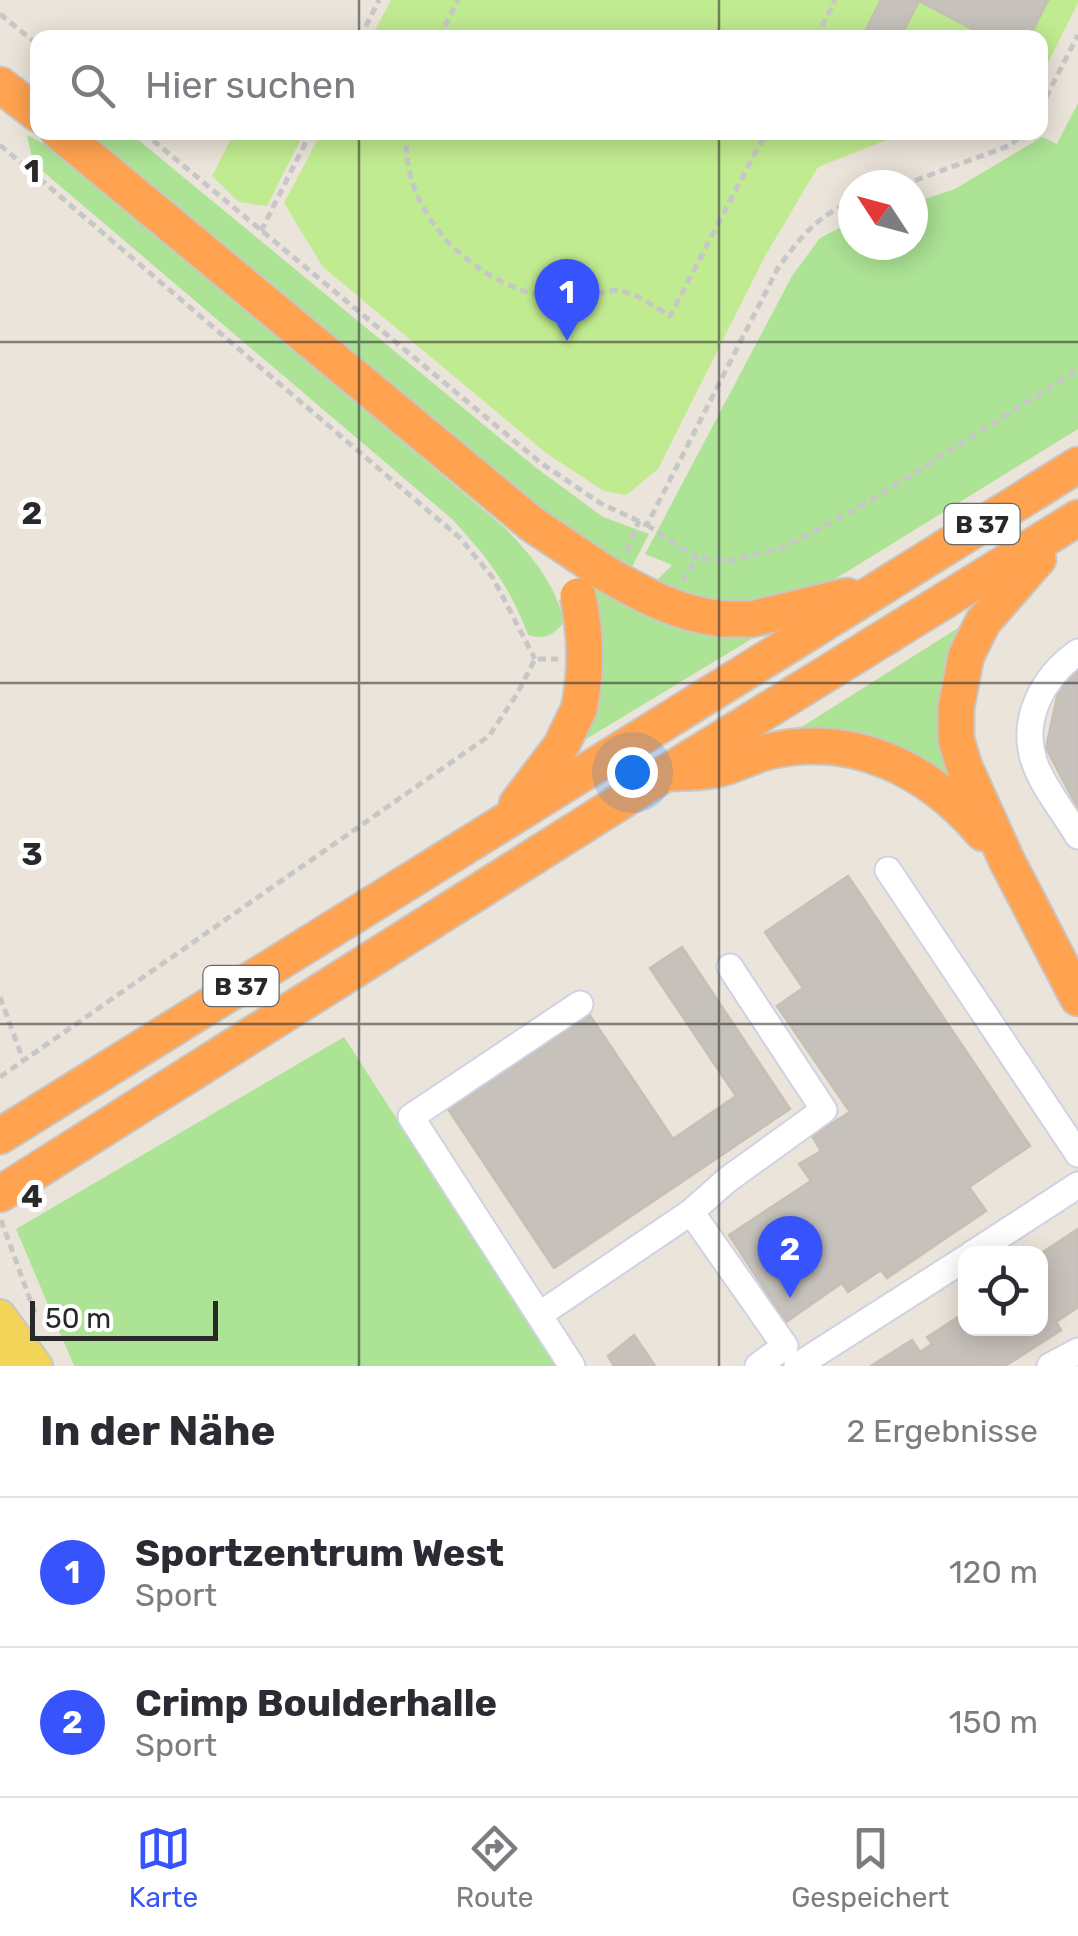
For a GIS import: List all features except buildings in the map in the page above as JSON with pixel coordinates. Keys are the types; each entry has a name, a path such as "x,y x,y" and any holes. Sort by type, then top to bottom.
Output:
{"highway":[{"path":"0,85 30,108"},
{"path":"69,140 554,546 578,596 586,633 586,671 579,709 538,780 512,811 481,836"},
{"name":"B 37","path":"0,1136 1078,465"},
{"name":"B 37","path":"0,1194 1076,520"},
{"name":"B 37","path":"1007,861 964,766 956,739 956,708 966,656 983,622 1076,520"},
{"path":"532,524 617,567 667,606 699,616 752,619 887,584"},
{"path":"666,774 718,770 769,752 808,746 866,753 900,765 958,803 1007,861 1078,998"}],"main road":[{"path":"0,1315 38,1366"},
{"path":"0,1350 4,1366"}],"street":[{"path":"1078,652 1059,665 1041,688 1030,730 1034,762 1078,836"},
{"path":"888,870 1078,1154"},
{"path":"539,1315 691,1212 727,1180 824,1110 730,967"},
{"path":"572,1366 411,1117 580,1004"},
{"path":"984,1246 1078,1185"},
{"path":"691,1212 785,1346 758,1366"},
{"path":"798,1366 958,1263"},
{"path":"1050,1366 1078,1351"}],"path":[{"path":"364,30 379,0"},
{"path":"442,30 458,0"},
{"path":"820,30 835,0"},
{"path":"0,14 30,38"},
{"path":"1048,93 1078,34"},
{"path":"153,140 541,463 697,558 730,561 785,547 861,506 1078,370"},
{"path":"261,231 307,140"},
{"path":"407,140 410,171 422,204 438,230 486,276 524,293 558,300 621,290 670,316 762,140"},
{"path":"928,176 1016,140"},
{"path":"0,145 460,538 494,578 534,659"},
{"path":"617,567 778,268 803,232 838,207"},
{"path":"678,588 697,558"},
{"path":"534,659 571,659"},
{"path":"0,1078 489,736 534,659"},
{"path":"0,998 24,1062"},
{"path":"0,1217 14,1264"}],"green space":[{"path":"391,0 1078,0 1048,63 1048,30 375,30"},
{"path":"1078,103 1078,429 827,584 753,603 715,602 656,581 672,565 645,554 792,276 820,238 838,229 838,260 928,260 928,198 955,189 1037,140 1057,144"},
{"path":"27,135 30,140 56,150 505,528 548,583 564,622 544,637 528,635 496,573 452,519 33,163"},
{"path":"96,140 138,140 535,467 603,517 649,534 632,567 601,553 544,511"},
{"path":"230,140 300,140 267,206 239,202 212,176"},
{"path":"317,140 886,140 818,167 765,256 658,469 626,495 604,491 546,453 323,267 284,203"},
{"path":"574,566 763,632 568,750 584,590"},
{"path":"969,621 952,781 781,740"},
{"path":"344,1037 556,1366 74,1366 16,1229"}],"place":[{"name":"Sportzentrum West","path":"567,341"},
{"name":"Crimp Boulderhalle","path":"790,1298"}]}
